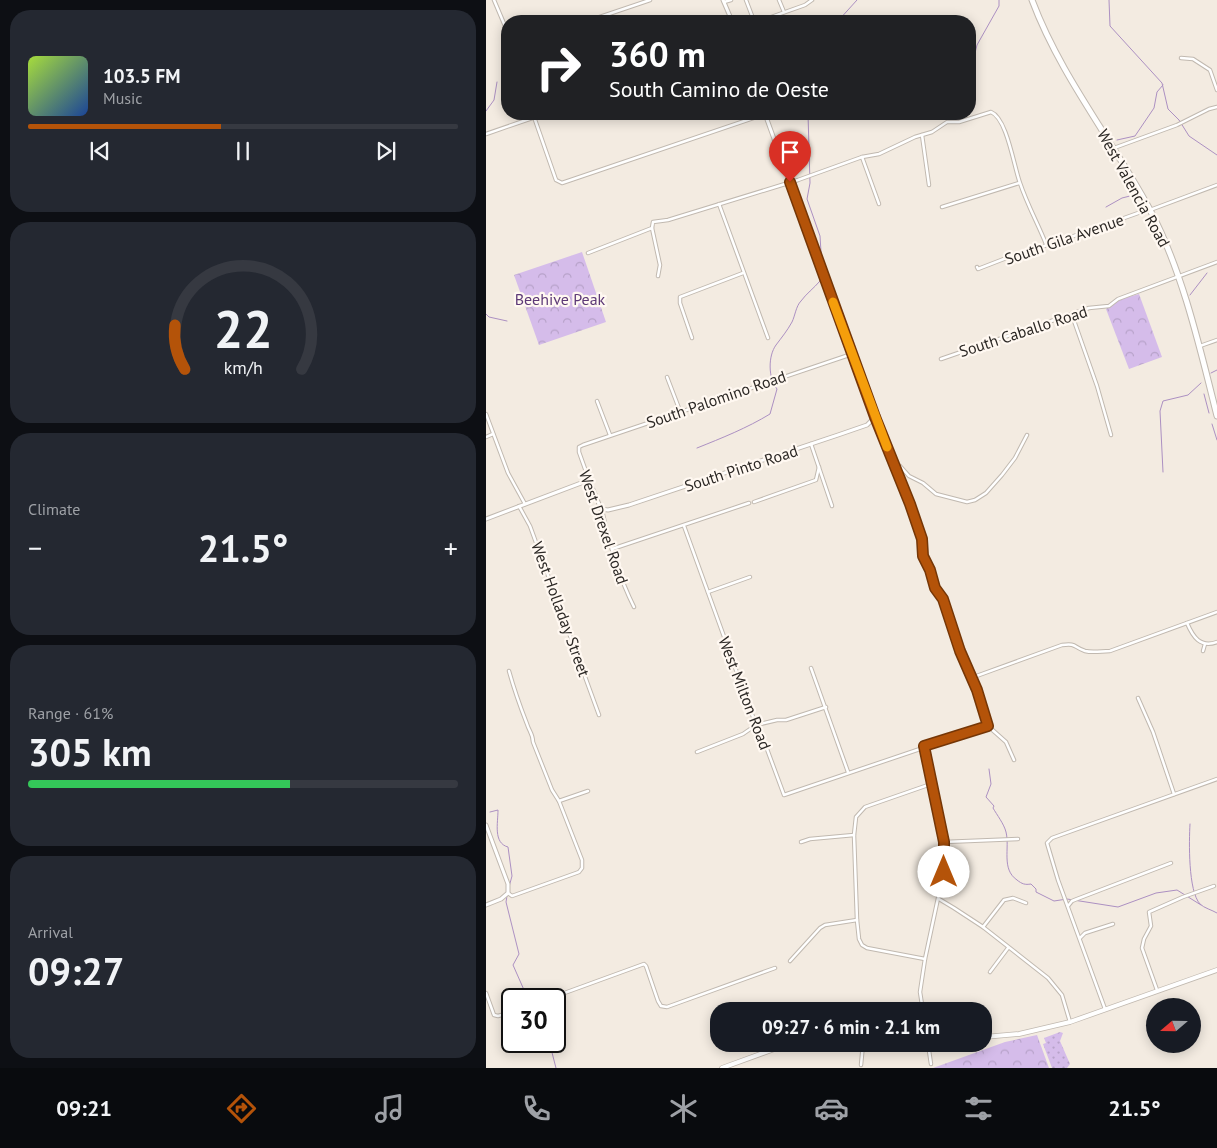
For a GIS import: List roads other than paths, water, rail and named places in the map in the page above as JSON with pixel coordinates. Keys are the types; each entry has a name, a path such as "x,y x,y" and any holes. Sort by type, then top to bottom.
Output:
{"main road":[{"name":"West Valencia Road","path":"1032,0 1052,46 1150,208 1179,277 1216,414"},
{"path":"992,1036 1019,1034 1070,1022 1106,1011 1217,970"},
{"path":"722,1068 766,1052"}],"street":[{"path":"494,0 501,17"},
{"path":"606,15 650,0"},
{"path":"730,15 724,1 731,0"},
{"path":"746,0 752,15"},
{"path":"779,0 784,12"},
{"path":"776,15 805,5 812,0"},
{"path":"1181,58 1193,59 1210,70 1217,90"},
{"path":"1114,148 1177,125 1217,107"},
{"path":"976,116 988,112 994,113 999,119 1020,182 1046,244"},
{"path":"486,134 523,120"},
{"path":"534,120 556,180 559,182 579,177 747,120"},
{"path":"767,120 875,417 922,539 923,556 930,570 935,588 943,599 988,726 1006,742 1014,760"},
{"path":"658,276 660,265 652,228 653,222 668,220 798,180 862,157 879,154 936,130 947,122 965,120"},
{"path":"922,135 929,185"},
{"path":"862,157 879,204"},
{"path":"942,207 1020,182"},
{"name":"South Gila Avenue","path":"978,268 1217,185"},
{"path":"719,204 768,338"},
{"path":"588,253 652,228"},
{"name":"South Caballo Road","path":"941,359 1089,308 1109,306 1118,299 1217,262"},
{"path":"692,338 680,303 680,297 743,273"},
{"path":"1072,315 1097,386 1111,435"},
{"path":"993,334 994,340"},
{"path":"1198,347 1217,340"},
{"name":"South Palomino Road","path":"580,446 852,354"},
{"path":"667,377 680,412"},
{"path":"597,401 610,436"},
{"path":"486,414 508,473 525,504"},
{"name":"South Pinto Road","path":"602,510 629,505 867,425 875,417"},
{"path":"486,437 493,434"},
{"path":"892,462 936,494 967,502 975,500 986,492 1002,476 1015,458 1027,434"},
{"path":"811,444 832,506"},
{"name":"West Drexel Road","path":"580,446 579,452 602,510 612,549 634,607"},
{"path":"754,502 816,480 819,467"},
{"path":"486,518 589,480"},
{"path":"612,549 749,503"},
{"name":"West Holladay Street","path":"519,506 530,526 600,714"},
{"name":"West Milton Road","path":"684,526 756,725 784,795 848,772"},
{"path":"708,592 750,577"},
{"path":"971,678 1062,645 1071,644 1090,651 1110,650 1217,612"},
{"path":"1187,623 1193,637 1199,642 1205,644 1217,642"},
{"path":"1197,646 1199,642"},
{"path":"1203,651 1205,644"},
{"path":"811,668 848,772 988,726"},
{"path":"508,892 512,896 579,872 582,868 582,860 533,742 533,735 527,726 509,671"},
{"path":"1138,698 1153,732 1174,794"},
{"path":"696,752 743,734 756,725 786,720 826,707"},
{"path":"922,1002 920,992 924,959 944,870 944,842 936,796 931,784 924,746"},
{"path":"1106,1011 1049,855 1047,843 1052,838 1217,779"},
{"path":"924,959 867,948 862,945 859,939 857,920 854,835 856,817 865,807 931,784"},
{"path":"559,801 588,791"},
{"path":"486,826 508,884 508,892 501,899 486,905"},
{"path":"801,842 810,839 854,835"},
{"path":"944,842 1018,839"},
{"path":"1068,907 1069,903 1077,899 1171,864"},
{"path":"1158,992 1142,948 1144,939 1151,926 1149,912 1214,886"},
{"path":"983,927 1004,900 1013,898 1026,903"},
{"path":"939,899 983,927 1048,978 1062,995 1070,1022"},
{"path":"790,961 820,928 833,923 857,920"},
{"path":"1080,939 1085,933 1113,924"},
{"path":"990,972 1008,948"},
{"path":"566,992 644,964 658,1001 661,1006 667,1007 775,968"},
{"path":"486,993 494,1015 501,1015"},
{"path":"860,1065 862,1052"},
{"path":"929,1052 931,1064"}],"waterway":[{"path":"843,15 857,0"},
{"path":"976,49 999,6 999,0"},
{"path":"1109,0 1110,26 1162,83 1168,109 1179,120 1189,136 1217,155"},
{"path":"486,111 494,100 497,82"},
{"path":"1117,140 1135,136 1154,108 1157,92 1163,85"},
{"path":"808,120 810,183 807,199 820,236 821,252 819,259"},
{"path":"1106,207 1122,198 1134,195"},
{"path":"697,448 725,437 770,414 777,389 772,379 770,367 773,350 792,322 799,303 820,281 818,262"},
{"path":"1190,295 1207,273"},
{"path":"486,314 489,317 507,321"},
{"path":"1211,373 1217,370"},
{"path":"1163,472 1160,411 1163,401 1188,395 1201,383"},
{"path":"1204,394 1209,413"},
{"path":"1212,424 1217,440"},
{"path":"989,769 991,784 986,797 994,806 993,808 1006,832 1009,870 1020,882 1031,884 1036,889 1036,892 1054,901 1067,899 1118,907 1156,893 1177,890 1201,905"},
{"path":"490,812 498,810 498,837 503,845 508,847 512,876 509,887"},
{"path":"1190,824 1190,866 1196,898 1204,907 1217,913"},
{"path":"507,896 506,902 519,954 513,965 523,988"},
{"path":"552,1053 556,1068"}],"park label":[{"name":"Beehive Peak","path":"560,299"}]}
